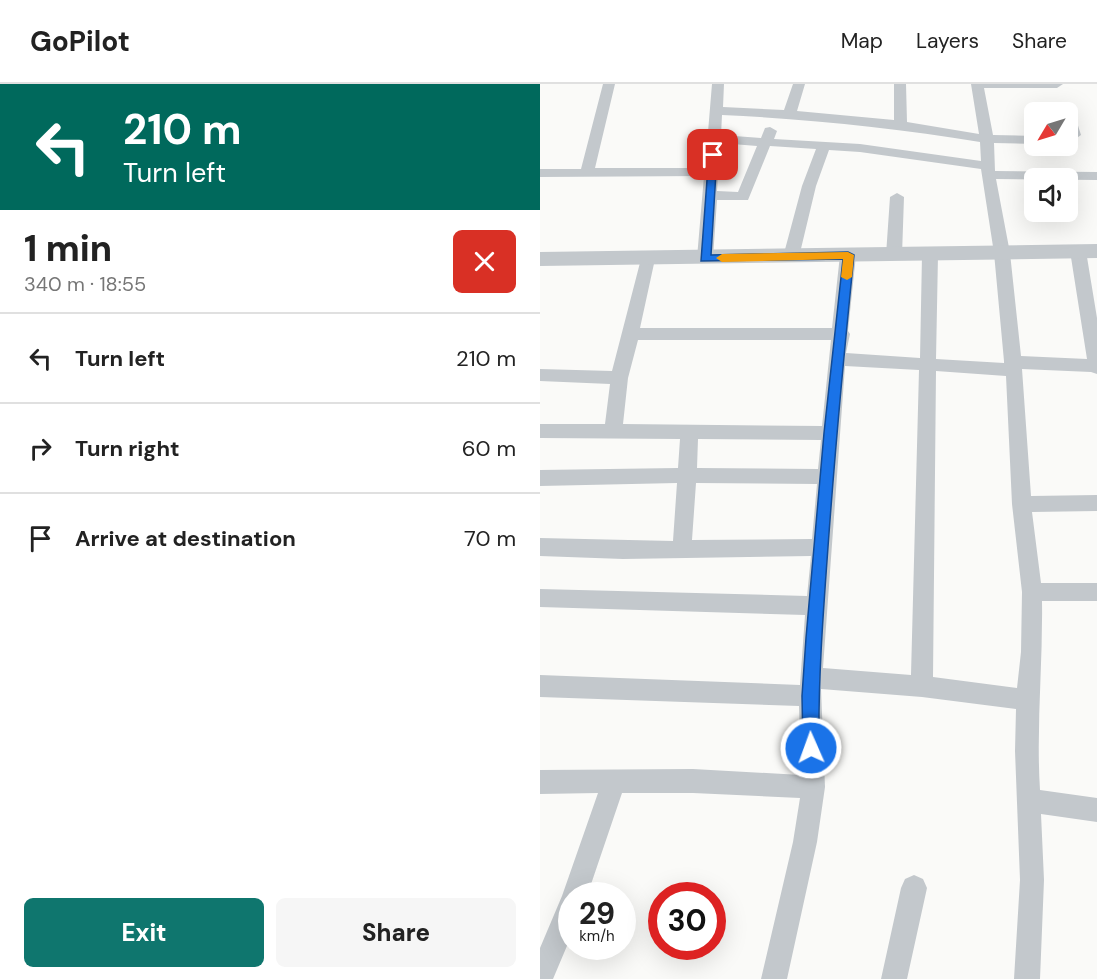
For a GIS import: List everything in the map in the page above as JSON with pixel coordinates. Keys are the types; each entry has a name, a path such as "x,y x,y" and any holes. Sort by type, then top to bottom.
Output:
{"street":[{"path":"587,173 609,84"},
{"path":"705,258 718,84"},
{"path":"708,195 743,197 766,141 799,84"},
{"path":"900,84 901,125"},
{"path":"1027,979 1032,880 1026,700 1032,652 1032,592 1022,504 1018,415 1002,253 988,170 987,139 977,84 1063,98"},
{"path":"717,111 783,114 901,125 987,139 1024,140"},
{"path":"715,139 861,148 988,170 1097,176"},
{"path":"791,257 809,186 824,146"},
{"path":"540,173 711,172"},
{"path":"894,255 897,197"},
{"path":"540,259 1087,251 1097,367 928,364 839,358"},
{"path":"774,979 806,842 813,787 811,687 826,477 842,334 848,255"},
{"path":"922,686 930,255"},
{"path":"613,431 619,378 632,334 647,259"},
{"path":"632,334 842,334"},
{"path":"540,375 619,378"},
{"path":"540,431 830,433"},
{"path":"682,548 690,431"},
{"path":"540,478 686,475 826,477"},
{"path":"1022,504 1097,503"},
{"path":"540,547 623,550 821,547"},
{"path":"1032,592 1097,592"},
{"path":"540,598 817,606"},
{"path":"540,686 922,686 1026,700"},
{"path":"540,782 693,782 813,787"},
{"path":"579,882 614,782"},
{"path":"1028,800 1097,810"},
{"path":"894,979 914,888"},
{"path":"540,979 558,936"}],"slow traffic":[{"path":"722,258 848,255 847,277"}],"route":[{"path":"713,155 705,258 848,255 842,334 830,433 814,638 810,696 811,748"}]}
